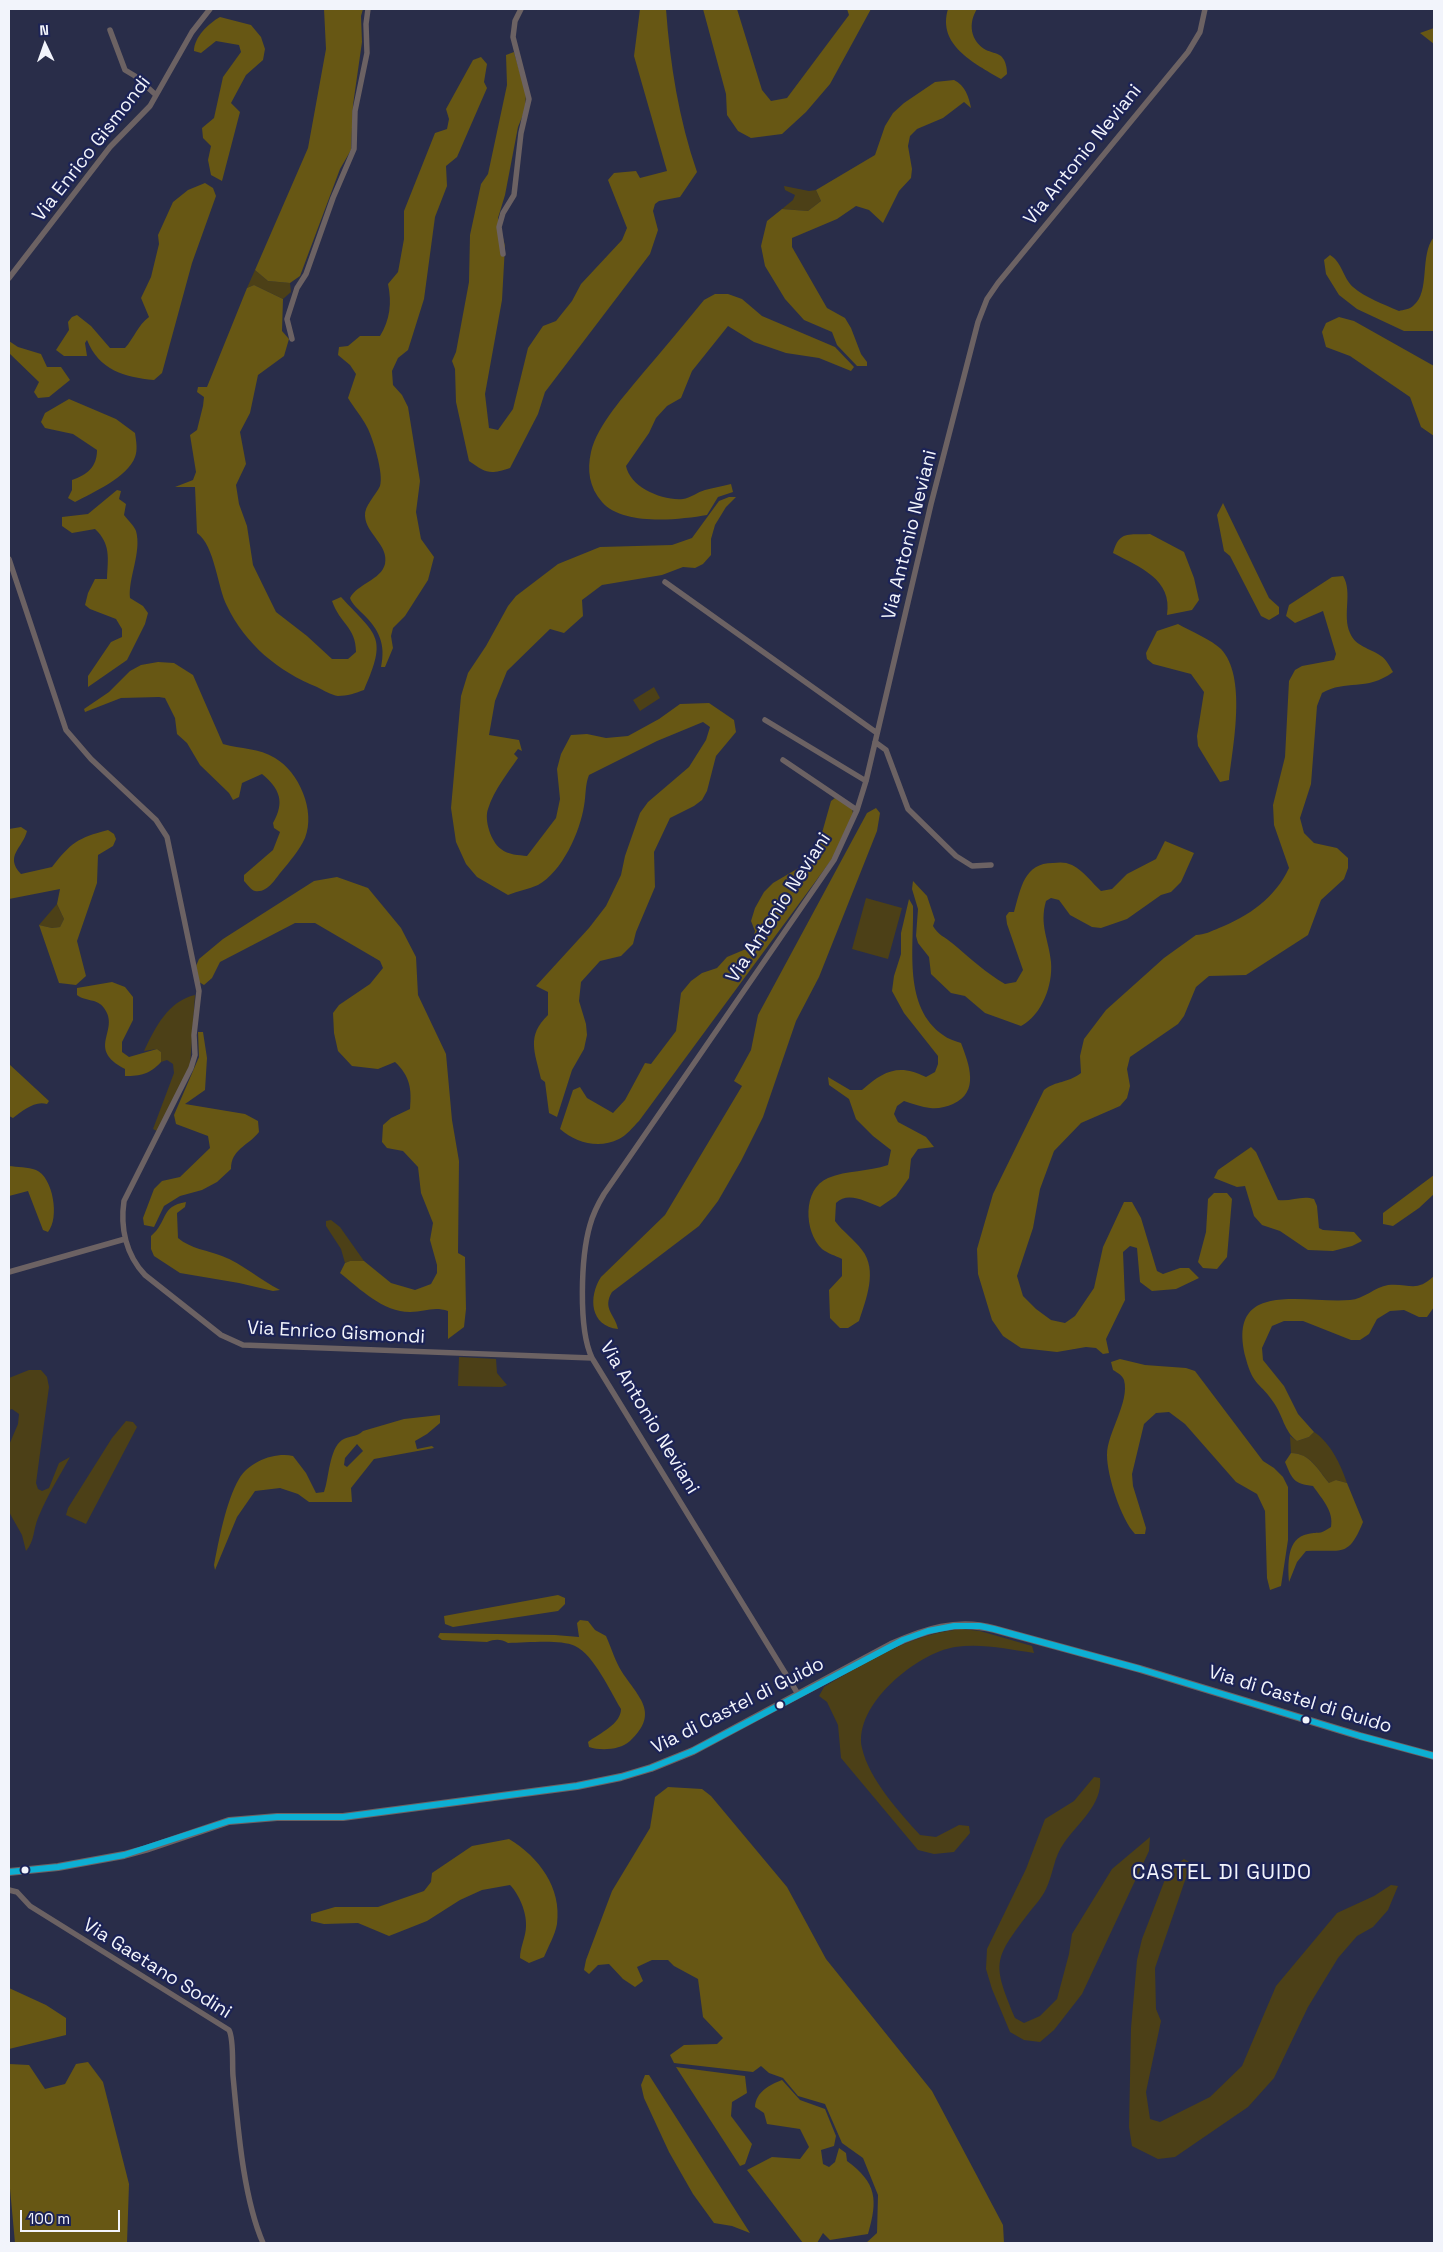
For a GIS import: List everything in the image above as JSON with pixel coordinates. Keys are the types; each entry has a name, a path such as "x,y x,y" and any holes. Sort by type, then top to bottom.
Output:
{"street":[{"name":"Via Enrico Gismondi","path":"9,278 110,147 144,113 156,96 186,42 210,9"},
{"path":"292,339 287,319 297,288 306,274 333,198 354,148 355,112 367,53 366,24 368,9"},
{"path":"503,254 499,228 503,213 514,195 521,133 529,99 513,37 515,21 520,9"},
{"name":"Via Antonio Neviani","path":"798,1694 592,1358 585,1337 586,1241 595,1210 616,1175 834,860 856,810 866,781 931,504 978,322 985,304 998,283 1188,52 1200,32 1205,9"},
{"path":"110,30 125,70 135,76 156,96"},
{"name":"Via Enrico Gismondi","path":"9,559 66,730 90,760 156,820 167,837 198,990 194,1062 124,1201 122,1212 125,1239 132,1258 145,1275 221,1334 240,1344 258,1347 592,1358"},
{"path":"665,582 722,627 877,733"},
{"path":"765,720 866,781"},
{"path":"875,742 886,750 908,809 956,856 972,866 991,865"},
{"path":"783,760 856,810"},
{"path":"9,1272 125,1239"},
{"name":"Via di Castel di Guido","path":"9,1872 58,1867 132,1853 229,1821 277,1817 351,1817 577,1786 621,1777 693,1751 883,1648 914,1635 942,1627 980,1626 1140,1669 1360,1736 1434,1756"},
{"name":"Via Gaetano Sodini","path":"9,1890 17,1892 30,1906 229,2030 232,2036 231,2056 238,2126 253,2213 263,2243"}],"shaded area":[{"path":"324,9 363,9 361,16 362,42 353,105 351,150 340,169 300,276 290,283 268,281 255,270 308,148 326,49"},
{"path":"640,9 666,9 676,92 697,172 680,197 659,201 655,204 653,211 658,230 650,254 545,392 538,414 510,468 497,472 488,472 469,461 456,402 455,369 452,361 456,352 469,282 470,235 481,184 488,174 507,85 506,55 514,52 526,94 525,110 518,127 505,195 498,218 505,246 502,300 485,394 489,428 498,430 513,409 528,348 543,326 556,321 572,301 581,284 622,240 627,228 608,180 614,173 636,171 640,178 667,171 634,56"},
{"path":"703,9 737,9 762,90 771,101 787,98 849,15 847,9 871,9 830,84 806,112 782,134 751,138 738,131 727,115 726,94"},
{"path":"948,9 977,9 972,20 974,37 986,50 1003,58 1007,74 1001,79 969,59 953,43 948,33 946,22"},
{"path":"220,17 251,25 261,37 265,49 263,60 246,75 231,103 240,112 222,181 211,175 208,160 211,146 203,138 202,128 214,118 223,77 241,52 239,45 216,41 201,53 194,51 199,36 211,23"},
{"path":"1434,28 1434,44 1420,33"},
{"path":"481,57 487,64 484,82 487,88 457,157 446,166 447,186 435,217 424,299 408,350 398,358 392,371 393,385 402,395 408,407 420,481 416,512 421,539 434,557 428,580 405,616 393,628 391,636 393,648 385,667 381,667 383,651 380,637 373,625 350,598 353,593 379,574 385,564 384,551 369,528 365,516 368,504 380,486 381,480 375,447 369,432 348,398 356,374 350,365 338,355 339,347 348,346 360,336 380,336 386,324 390,298 388,284 398,272 404,239 404,211 435,133 447,129 449,119 446,109 473,60"},
{"path":"954,80 966,92 971,108 964,102 943,118 917,129 910,136 908,146 912,169 911,178 899,191 883,223 869,210 856,206 837,219 792,238 792,247 827,308 845,318 851,328 861,354 867,362 867,366 857,366 837,345 832,332 804,320 785,299 765,266 761,246 767,221 782,209 808,211 821,201 816,190 875,155 885,126 893,113 904,103 935,82"},
{"path":"205,183 213,188 216,196 192,263 162,373 154,380 123,374 106,365 98,358 87,340 85,343 87,356 64,356 56,350 69,330 68,322 77,315 91,326 110,348 125,348 149,317 141,298 151,277 159,244 158,235 173,202 188,190"},
{"path":"784,186 809,191 816,190 821,201 808,211 782,209 793,200 795,195 785,190"},
{"path":"1434,237 1434,331 1404,331 1357,309 1339,295 1326,274 1324,260 1330,255 1358,291 1399,311 1408,309 1418,300 1422,292 1427,253"},
{"path":"255,270 268,281 290,283 291,292 283,299 254,285 247,288"},
{"path":"254,285 283,299 282,331 289,339 284,356 258,375 250,413 240,432 246,464 236,485 239,504 247,526 253,565 276,612 307,636 332,659 348,659 356,652 351,631 335,609 332,601 341,597 370,629 377,647 376,658 364,690 351,694 333,695 303,681 264,655 243,633 227,606 208,547 197,533 195,487 175,487 193,480 196,472 190,435 197,430 203,406 204,397 197,392 198,387 207,387 247,288"},
{"path":"715,294 728,294 742,299 762,316 835,347 854,367 851,371 819,358 786,353 754,342 728,326 692,371 681,398 667,406 656,418 649,433 626,466 629,474 640,486 666,498 683,499 705,490 731,484 733,492 718,497 707,515 695,517 667,519 637,518 611,510 602,502 594,490 590,478 591,452 599,431 621,400 704,300"},
{"path":"1339,317 1354,321 1434,366 1434,436 1421,427 1410,397 1350,356 1326,347 1322,332 1326,323"},
{"path":"9,341 18,347 41,354 47,367 61,367 70,380 49,397 38,398 34,392 39,382 9,353"},
{"path":"69,399 116,419 135,433 136,445 135,457 125,471 109,484 75,502 68,498 72,490 72,480 90,470 97,456 97,450 73,434 45,428 41,422 45,413"},
{"path":"117,490 121,491 119,499 126,504 124,515 135,529 137,539 130,598 143,606 148,613 145,624 127,660 88,687 88,676 111,642 122,637 122,629 116,619 90,609 85,605 88,593 95,579 107,579 108,564 104,540 95,529 72,533 62,526 62,517 88,514"},
{"path":"729,497 736,497 726,507 715,525 711,539 711,555 703,564 695,568 683,567 662,575 602,585 582,600 583,616 564,633 550,629 507,671 495,701 489,735 519,740 522,751 518,749 514,754 518,758 494,795 488,809 487,819 491,836 497,846 517,855 527,856 556,818 560,799 557,769 561,754 571,735 587,734 606,738 628,736 659,719 680,704 709,703 734,720 736,732 716,756 707,791 702,800 670,818 654,852 655,887 636,932 633,944 621,956 600,961 581,982 579,1001 586,1024 587,1035 584,1049 572,1070 557,1117 549,1113 545,1082 541,1079 535,1052 534,1045 537,1030 548,1015 548,992 536,986 589,928 606,906 621,875 625,856 640,813 648,802 689,767 706,740 710,727 703,722 657,741 589,775 579,827 562,861 547,879 538,885 508,895 477,877 466,864 456,842 451,808 461,696 468,673 486,646 508,606 516,596 558,564 600,547 672,545 692,538 719,501"},
{"path":"1223,503 1269,598 1279,607 1279,614 1269,620 1261,616 1230,556 1224,551 1217,515"},
{"path":"1131,534 1150,534 1184,552 1194,578 1199,600 1192,610 1167,615 1165,592 1159,583 1143,569 1113,553 1118,540 1122,537"},
{"path":"1343,576 1347,589 1347,619 1350,633 1360,644 1383,657 1393,672 1374,682 1339,687 1322,693 1317,706 1311,784 1300,818 1304,833 1314,843 1337,848 1348,858 1348,868 1344,879 1321,900 1308,935 1246,975 1209,976 1196,987 1184,1016 1178,1024 1130,1057 1127,1069 1130,1086 1127,1098 1120,1106 1081,1123 1054,1151 1040,1189 1033,1228 1017,1276 1023,1296 1036,1309 1051,1320 1065,1323 1075,1316 1094,1288 1103,1247 1124,1202 1132,1202 1141,1218 1157,1271 1163,1274 1180,1268 1189,1268 1199,1278 1176,1289 1152,1291 1140,1282 1137,1248 1130,1246 1123,1252 1125,1300 1106,1339 1109,1353 1103,1354 1096,1348 1086,1347 1057,1352 1021,1348 1003,1336 992,1320 978,1274 977,1249 993,1194 1044,1090 1081,1073 1080,1056 1084,1039 1106,1010 1164,958 1196,935 1205,934 1251,912 1269,897 1283,879 1289,868 1274,825 1273,805 1285,757 1289,681 1295,670 1302,666 1334,660 1336,654 1323,611 1295,623 1286,616 1289,605 1332,577"},
{"path":"1178,624 1207,639 1221,649 1229,661 1234,676 1236,712 1229,780 1220,782 1198,746 1197,736 1204,692 1191,674 1153,664 1147,659 1146,653 1157,631"},
{"path":"158,662 174,663 193,675 223,744 256,750 275,758 284,764 298,782 307,805 308,827 305,838 291,860 271,885 264,890 255,891 244,881 244,875 273,850 280,832 274,828 273,823 279,809 279,796 273,785 262,774 242,783 239,797 233,800 229,793 200,765 187,743 177,734 175,718 165,698 121,698 85,712 84,709 109,692 130,671 141,665"},
{"path":"654,687 660,698 640,711 633,700"},
{"path":"835,798 852,808 853,814 832,859 639,1121 622,1138 604,1144 580,1141 566,1134 560,1129 573,1090 580,1087 587,1098 613,1113 625,1100 645,1063 651,1064 676,1031 681,993 691,981 702,973 717,968 727,957 746,949 753,939 755,931 751,921 755,908 764,892 773,883 802,866 820,840 831,801"},
{"path":"876,808 880,813 877,831 819,977 796,1021 763,1117 741,1161 718,1201 699,1226 612,1292 608,1303 618,1329 609,1327 597,1317 594,1309 594,1293 601,1277 665,1215 742,1086 734,1081 751,1050 758,1015 867,813"},
{"path":"21,827 27,831 16,852 14,862 21,874 52,867 75,842 89,836 108,830 114,834 116,839 113,846 98,855 97,883 77,941 86,976 76,985 59,983 39,925 52,928 60,927 64,919 57,904 60,889 9,899 9,829"},
{"path":"1165,841 1194,853 1181,882 1171,892 1161,895 1127,919 1101,928 1092,927 1070,915 1059,900 1051,898 1046,901 1044,918 1051,962 1050,980 1045,999 1035,1015 1021,1026 985,1013 965,996 951,993 931,974 929,957 918,943 916,936 918,909 912,889 913,881 927,896 935,920 933,926 937,932 1005,984 1016,982 1023,970 1006,916 1009,912 1014,912 1025,878 1030,872 1043,864 1065,863 1080,870 1101,891 1112,889 1127,874 1156,859"},
{"path":"337,877 368,888 401,928 416,957 418,995 446,1054 452,1120 459,1161 458,1253 465,1257 466,1309 464,1327 448,1339 448,1311 433,1309 410,1312 390,1308 372,1298 340,1273 345,1263 364,1261 391,1283 415,1290 431,1284 437,1273 437,1265 430,1240 433,1223 421,1193 418,1167 403,1151 387,1148 382,1142 383,1125 391,1118 410,1109 411,1095 407,1078 395,1062 378,1069 352,1066 338,1051 334,1033 333,1013 339,1005 370,984 383,968 380,961 315,923 295,923 220,962 212,978 204,985 199,982 196,966 199,959 223,939 314,881"},
{"path":"866,898 902,908 888,959 852,949"},
{"path":"909,899 913,906 912,958 916,993 930,1023 945,1036 961,1043 969,1068 970,1085 961,1099 948,1106 930,1108 904,1101 897,1106 894,1114 898,1122 926,1137 934,1147 918,1149 911,1159 909,1178 896,1196 880,1207 852,1198 846,1198 836,1203 835,1221 862,1250 867,1258 870,1276 867,1295 859,1321 848,1328 840,1328 830,1318 829,1290 842,1276 842,1259 822,1249 816,1242 809,1222 808,1211 810,1201 814,1191 828,1178 888,1165 891,1150 856,1119 849,1099 829,1085 828,1077 850,1090 862,1090 877,1078 892,1071 908,1070 926,1077 935,1072 938,1064 938,1056 904,1013 892,991 894,976 901,954 901,933"},
{"path":"57,904 64,919 60,927 52,928 39,925"},
{"path":"112,982 125,987 133,997 133,1020 122,1042 122,1052 129,1057 157,1049 161,1052 161,1062 145,1074 125,1076 125,1069 113,1061 107,1054 105,1047 109,1024 104,1008 95,1001 84,999 77,995 77,988"},
{"path":"195,995 190,1066 157,1131 153,1129 174,1073 173,1064 167,1060 161,1062 161,1052 157,1049 144,1051 153,1033 170,1009 177,1003"},
{"path":"198,1032 203,1032 207,1058 205,1090 185,1104 245,1114 258,1121 259,1132 237,1152 231,1169 217,1182 202,1190 180,1196 164,1206 154,1227 144,1225 143,1218 154,1189 162,1181 180,1177 210,1148 208,1136 176,1124 174,1115 199,1057"},
{"path":"9,1064 49,1101 47,1104 33,1105 13,1118 9,1116"},
{"path":"1251,1147 1256,1152 1278,1200 1314,1199 1317,1206 1319,1228 1323,1230 1354,1232 1362,1241 1333,1251 1308,1250 1280,1231 1262,1225 1254,1216 1245,1186 1237,1187 1214,1178 1218,1170"},
{"path":"9,1166 36,1170 47,1181 53,1198 54,1208 52,1226 48,1232 43,1230 28,1191 9,1196"},
{"path":"1434,1175 1434,1194 1419,1208 1393,1226 1383,1224 1383,1213"},
{"path":"1214,1193 1227,1193 1232,1199 1227,1257 1217,1269 1203,1268 1198,1262 1206,1232 1208,1199"},
{"path":"186,1202 185,1207 177,1213 178,1238 194,1247 230,1259 280,1290 273,1291 180,1273 154,1256 151,1249 151,1236 172,1207"},
{"path":"331,1220 340,1227 364,1261 345,1263 341,1249 326,1226 326,1221"},
{"path":"1434,1276 1434,1307 1427,1317 1419,1317 1404,1310 1390,1311 1377,1319 1369,1334 1360,1340 1351,1340 1303,1321 1284,1321 1272,1326 1262,1348 1263,1360 1284,1386 1298,1414 1314,1432 1309,1437 1297,1441 1289,1433 1274,1403 1255,1380 1249,1368 1243,1333 1247,1316 1258,1306 1273,1301 1291,1299 1350,1300 1360,1298 1388,1285 1417,1286"},
{"path":"459,1357 496,1359 497,1373 507,1385 502,1387 458,1386"},
{"path":"1120,1359 1145,1365 1186,1368 1195,1371 1263,1461 1283,1477 1288,1487 1288,1540 1281,1586 1270,1590 1267,1578 1265,1511 1257,1494 1236,1482 1185,1424 1169,1412 1156,1413 1144,1424 1132,1474 1133,1486 1146,1528 1145,1534 1135,1534 1130,1527 1116,1497 1109,1474 1107,1455 1110,1437 1124,1398 1124,1380 1121,1375 1113,1370 1111,1362"},
{"path":"29,1370 41,1370 47,1377 49,1387 36,1483 38,1489 42,1491 49,1488 59,1463 70,1457 36,1522 31,1543 26,1551 22,1535 9,1512 9,1445 18,1424 19,1414 12,1409 9,1410 9,1378"},
{"path":"440,1415 440,1423 415,1441 417,1449 432,1446 434,1448 374,1459 351,1488 352,1502 309,1502 298,1494 280,1488 255,1491 237,1517 215,1570 214,1565 218,1544 230,1498 243,1473 255,1463 270,1457 293,1456 306,1473 316,1493 324,1492 334,1450 342,1440 363,1431 404,1419","holes":["357,1444 363,1451 347,1467 344,1465 345,1458"]},
{"path":"126,1421 133,1422 137,1427 86,1524 66,1515 68,1508 112,1438"},
{"path":"1314,1432 1320,1436 1334,1454 1347,1483 1336,1480 1330,1484 1309,1459 1291,1453 1290,1436 1297,1441 1309,1437"},
{"path":"1291,1453 1308,1459 1329,1483 1336,1480 1347,1483 1363,1522 1358,1534 1348,1547 1336,1551 1306,1551 1297,1562 1289,1582 1288,1568 1292,1546 1301,1537 1327,1530 1331,1527 1329,1510 1313,1486 1302,1484 1292,1477 1285,1462"},
{"path":"558,1595 565,1598 565,1604 558,1611 453,1627 445,1624 444,1616"},
{"path":"580,1620 588,1621 595,1630 606,1636 615,1659 644,1706 644,1722 639,1731 626,1744 616,1748 599,1749 589,1747 588,1742 614,1724 618,1719 621,1709 595,1665 589,1657 575,1646 552,1642 508,1643 498,1640 487,1642 442,1640 438,1637 440,1633 579,1637 577,1623"},
{"path":"962,1629 980,1631 1032,1646 1034,1653 975,1646 955,1647 940,1651 923,1659 891,1684 877,1699 867,1715 862,1732 862,1748 871,1771 886,1794 920,1835 936,1837 959,1825 969,1826 970,1833 954,1852 934,1854 918,1850 841,1758 838,1725 827,1702 819,1696 824,1687 890,1650 925,1637"},
{"path":"1094,1777 1100,1778 1100,1787 1094,1805 1061,1848 1044,1892 1016,1930 1002,1953 1000,1974 1015,2018 1024,2023 1040,2016 1057,1999 1069,1954 1072,1934 1112,1869 1150,1837 1149,1851 1082,1994 1054,2030 1040,2042 1024,2040 1010,2032 992,1989 986,1969 987,1949 1026,1869 1045,1819 1074,1801"},
{"path":"668,1787 702,1789 711,1796 787,1887 826,1959 932,2091 1003,2225 1004,2243 866,2243 877,2233 878,2195 863,2158 842,2143 825,2104 798,2096 783,2078 769,2073 761,2066 753,2072 674,2063 670,2055 684,2045 717,2044 723,2038 703,2017 698,1979 674,1966 668,1960 652,1960 637,1967 643,1981 635,1987 623,1979 609,1964 598,1965 589,1974 584,1970 612,1891 650,1828 655,1797"},
{"path":"509,1839 520,1846 539,1864 552,1886 556,1898 557,1924 544,1957 529,1963 520,1958 526,1921 522,1904 510,1885 482,1890 460,1900 427,1921 389,1936 358,1923 324,1924 311,1921 311,1914 335,1907 378,1907 424,1891 431,1882 432,1873 472,1846"},
{"path":"1184,1859 1191,1863 1155,1968 1156,2009 1161,2021 1146,2092 1150,2119 1160,2122 1210,2097 1242,2066 1276,1986 1337,1913 1374,1896 1391,1885 1398,1886 1388,1910 1373,1927 1357,1936 1338,1958 1308,2007 1274,2078 1248,2107 1175,2157 1158,2159 1132,2146 1129,2127 1131,2028 1137,1960 1142,1939 1164,1882 1173,1867"},
{"path":"9,1988 46,2005 66,2018 66,2035 9,2049"},
{"path":"88,2062 103,2082 129,2184 127,2243 15,2243 9,2178 9,2064 29,2065 45,2089 65,2084 76,2064"},
{"path":"676,2067 745,2076 747,2093 732,2102 731,2116 752,2144 745,2164 740,2166"},
{"path":"645,2075 649,2075 750,2233 732,2226 714,2223 693,2194 669,2152 644,2098 641,2085"},
{"path":"782,2080 800,2100 825,2109 836,2136 834,2146 821,2150 823,2164 829,2167 835,2162 839,2148 846,2153 847,2161 857,2169 869,2185 874,2202 868,2234 830,2240 823,2233 817,2243 803,2243 747,2170 772,2157 800,2159 809,2147 800,2129 767,2124 764,2113 755,2107 761,2093 772,2084"}],"transit line":[{"path":"9,1872 58,1867 124,1855 229,1821 277,1817 343,1817 577,1786 621,1777 651,1768 693,1751 903,1640 928,1631 954,1626 980,1626 994,1629 1140,1669 1360,1736 1434,1756"}],"district":[{"name":"CASTEL DI GUIDO","path":"1222,1873"}]}
